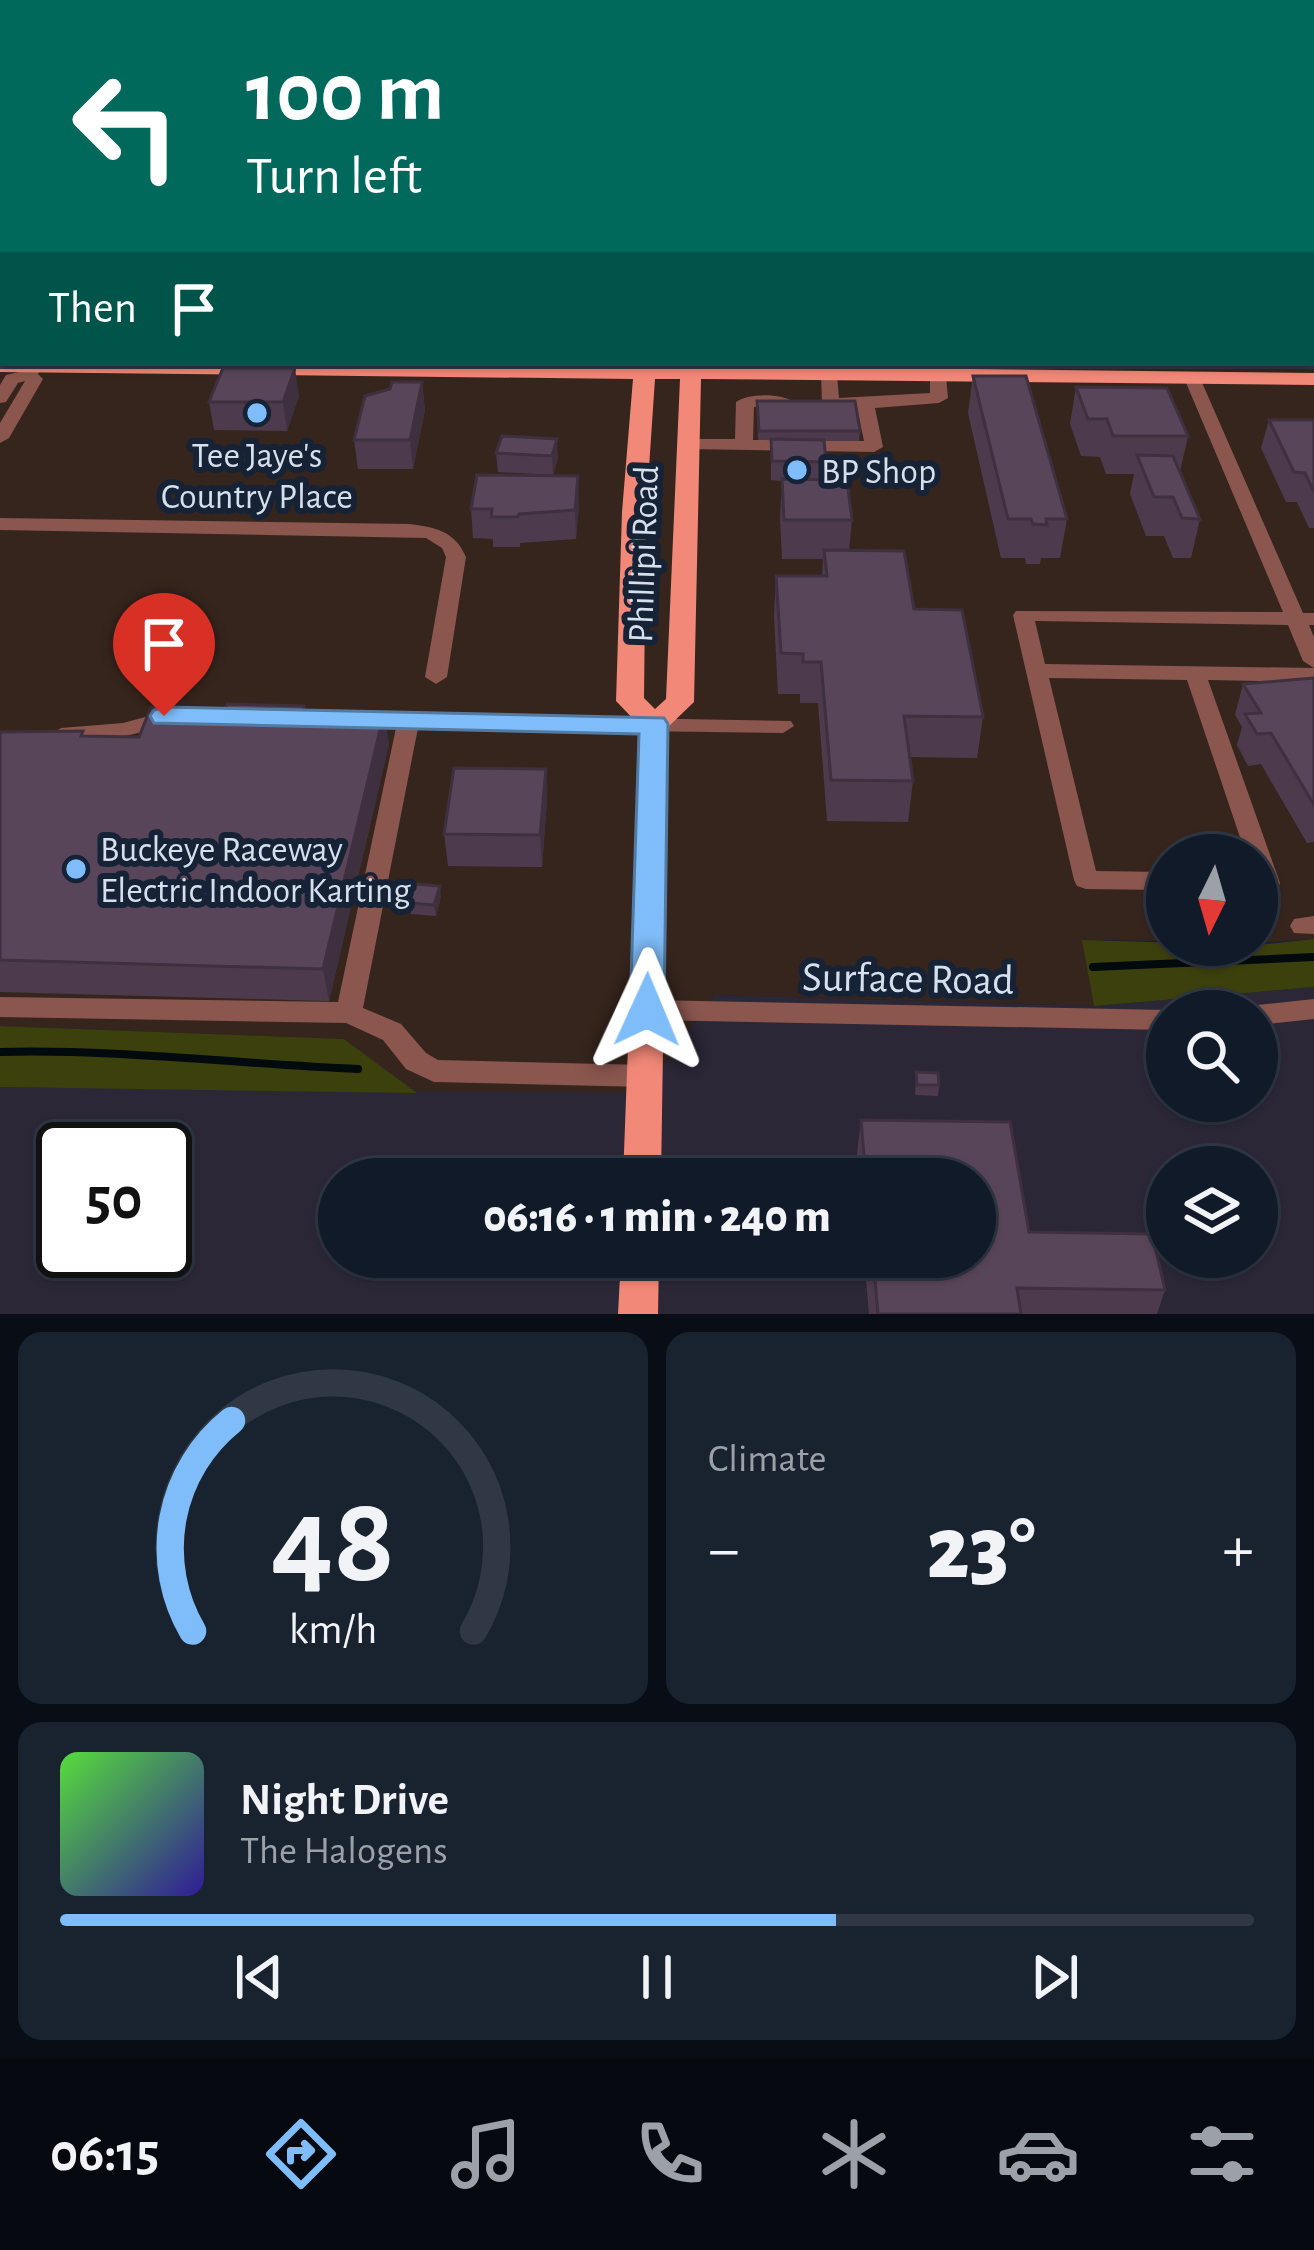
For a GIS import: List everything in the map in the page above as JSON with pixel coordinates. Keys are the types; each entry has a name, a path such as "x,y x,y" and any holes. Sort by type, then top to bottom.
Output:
{"main road":[{"path":"0,366 691,368 830,375 1314,379"},
{"path":"984,376 1030,369 1210,371 1242,366"},
{"name":"Phillipi Road","path":"643,1158 654,724 630,701 635,497 645,368"},
{"name":"Phillipi Road","path":"654,724 680,702 691,368"},
{"path":"638,1314 639,1278"}],"street":[{"path":"0,398 12,379 33,368 35,379 0,438"},
{"path":"830,375 831,403"},
{"path":"744,445 745,402 939,398 938,376"},
{"path":"1192,377 1305,619 1314,661"},
{"path":"687,444 874,447 865,403"},
{"path":"0,524 409,530 437,535 448,540 456,557 436,677"},
{"path":"1146,881 1086,880 1023,615 1305,619"},
{"path":"1036,671 1314,675"},
{"path":"1195,674 1251,834"},
{"path":"37,736 123,730 164,716 186,717"},
{"path":"341,719 783,726"},
{"path":"349,1013 409,720"},
{"path":"0,1007 349,1013 392,1031 416,1060 434,1071 645,1076"},
{"name":"Surface Road","path":"647,1010 1146,1020"},
{"path":"1278,1013 1314,1010"}],"shaded area":[{"path":"0,366 1314,366 1314,939 1278,942 1278,834 1146,834 1146,941 1083,940 1094,1006 715,995 644,1093 417,1093 344,1039 0,1026"},
{"path":"1314,987 1314,1314 0,1314 0,1087 644,1093 715,995 1094,1006 1146,1002 1146,1122 1278,1122 1278,990"}],"green space":[{"path":"1314,939 1314,987 1146,990 1146,1002 1094,1006 1082,940 1146,942 1146,966 1278,966 1278,943"},
{"path":"0,1026 344,1039 417,1093 0,1087"}],"building":[{"path":"223,368 295,368 283,402 209,402"},
{"path":"973,376 1026,376 1067,519 1046,519 1047,525 1008,519"},
{"path":"392,382 422,382 410,440 354,440 365,396 390,389"},
{"path":"1076,387 1167,388 1188,436 1113,436 1107,419 1088,419"},
{"path":"757,401 855,401 860,431 759,431"},
{"path":"1269,420 1314,420 1314,492 1305,473 1294,472"},
{"path":"502,436 557,439 552,456 496,453"},
{"path":"771,439 824,440 826,462 772,461"},
{"path":"1137,455 1173,456 1200,519 1182,518 1173,497 1154,497"},
{"path":"477,475 578,476 575,510 491,517 492,509 471,509"},
{"path":"782,479 847,480 852,520 784,520"},
{"path":"824,550 904,551 914,609 962,610 983,717 904,716 913,781 831,780 821,662 803,662 803,654 781,653 776,576 827,576"},
{"path":"1314,678 1314,805 1271,733 1257,734 1245,714 1261,713 1243,684"},
{"path":"227,704 384,713 323,969 0,960 0,732 83,731 81,736 139,737 151,707 225,709"},
{"path":"454,768 546,769 540,835 444,834"},
{"path":"415,884 440,886 434,905 409,903"},
{"path":"916,1072 938,1073 939,1085 917,1085"},
{"path":"861,1120 1010,1122 1029,1232 1146,1234 1146,1278 1162,1278 1165,1290 1017,1288 1021,1314 878,1314 875,1278 996,1278 996,1158 864,1158"}],"waterway":[{"path":"1093,967 1314,957"},
{"path":"0,1052 358,1069"}],"place":[{"name":"Tee Jaye's Country Place","path":"257,413"},
{"name":"BP Shop","path":"797,470"},
{"name":"Buckeye Raceway Electric Indoor Karting","path":"76,869"}],"route":[{"path":"164,716 654,724 647,1010"}]}
